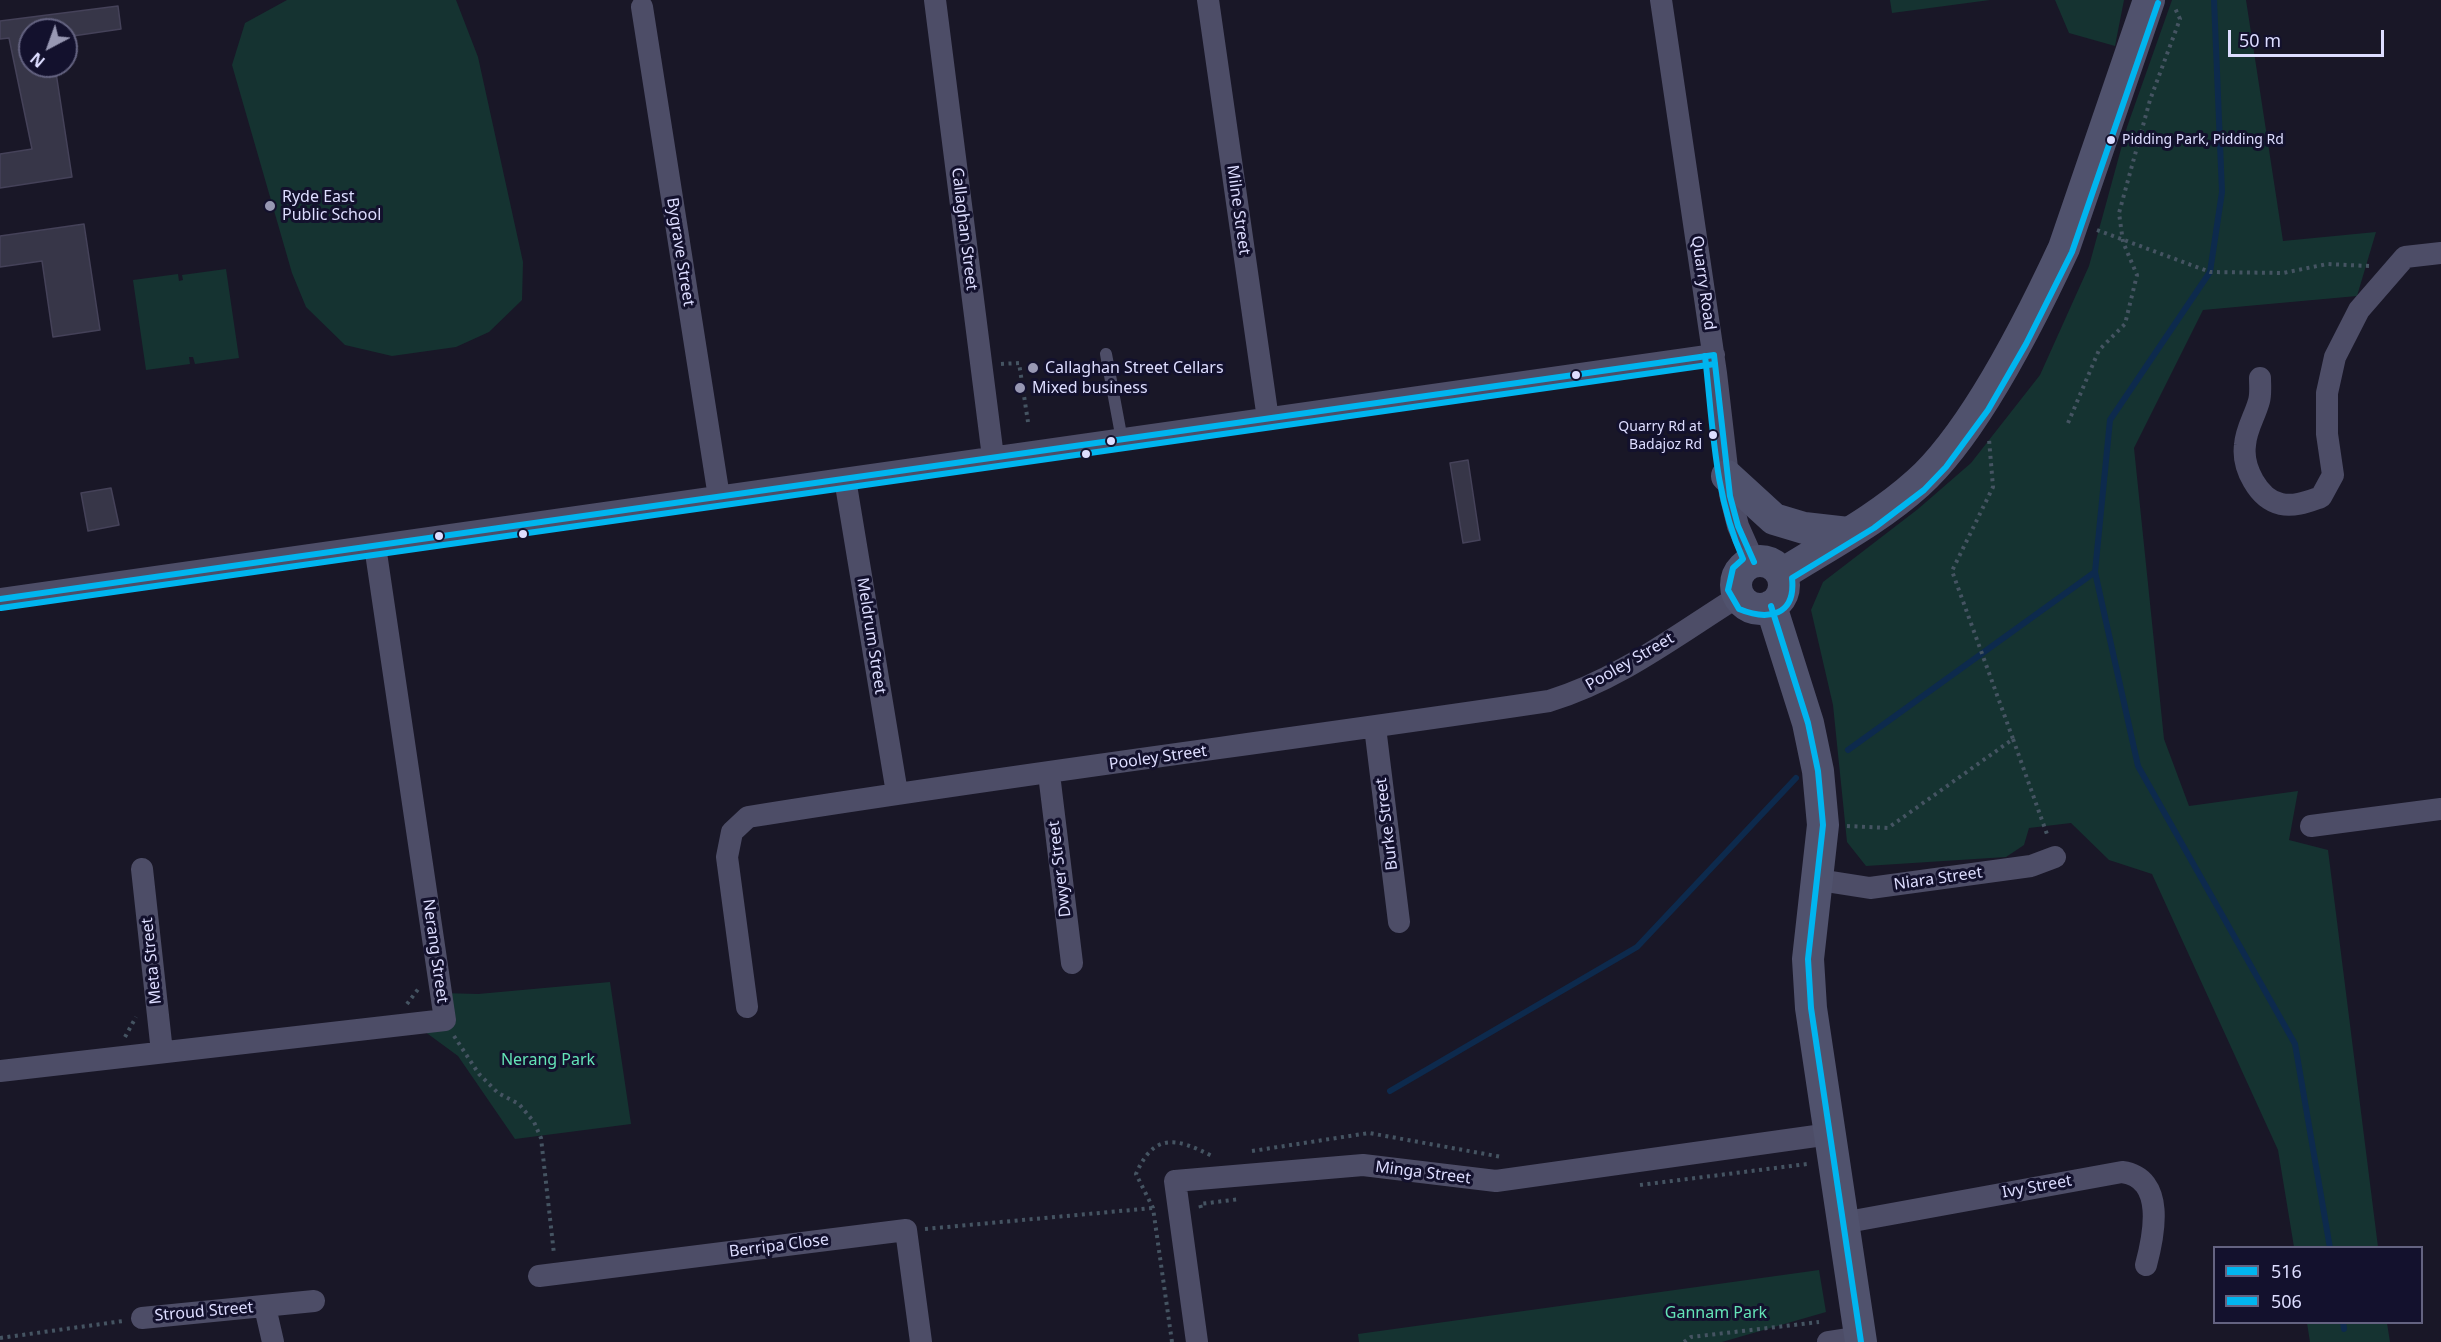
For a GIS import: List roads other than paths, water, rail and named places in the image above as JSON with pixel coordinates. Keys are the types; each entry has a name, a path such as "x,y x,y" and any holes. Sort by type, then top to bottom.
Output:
{"street":[{"name":"Callaghan Street","path":"935,0 993,458"},
{"name":"Milne Street","path":"1208,0 1268,419"},
{"name":"Quarry Road","path":"1661,0 1714,355 1727,476 1738,526 1768,568"},
{"path":"1768,568 1783,593 1771,606 1757,608 1750,606 1739,596 1737,579 1741,572 1768,568 1848,533 1900,498 1932,469 1960,434 2047,285 2074,220 2149,0"},
{"name":"Bygrave Street","path":"642,7 718,497"},
{"path":"2260,378 2259,401 2251,418 2244,447 2251,478 2261,492 2280,504 2301,504 2322,497 2333,475 2327,434 2327,393 2335,357 2359,310 2405,257 2441,253"},
{"path":"0,599 1714,355"},
{"path":"1727,476 1774,519 1804,528 1848,533"},
{"name":"Meldrum Street","path":"845,479 897,793"},
{"name":"Nerang Street","path":"0,1071 445,1020 375,546"},
{"name":"Pooley Street","path":"747,1007 727,856 732,832 748,817 897,793 1049,774 1549,700 1583,690 1610,677 1739,596"},
{"path":"1771,606 1808,723 1818,771 1823,825 1819,880 1808,959 1811,1008 1860,1339 1824,1332"},
{"name":"Burke Street","path":"1375,727 1399,921"},
{"name":"Dwyer Street","path":"1049,774 1072,963"},
{"path":"2311,826 2441,809"},
{"name":"Niara Street","path":"1819,880 1870,888 2031,866 2055,857"},
{"name":"Meta Street","path":"142,869 162,1052"},
{"name":"Minga Street","path":"1197,1342 1174,1181 1363,1166 1496,1181 1830,1134"},
{"name":"Ivy Street","path":"1842,1223 2122,1172 2133,1173 2142,1179 2150,1194 2154,1212 2154,1237 2146,1265"},
{"name":"Berripa Close","path":"548,1275 906,1230 921,1342"},
{"name":"Stroud Street","path":"142,1318 314,1301"},
{"name":"Stroud Street","path":"265,1307 273,1342"}],"lane":[{"path":"1106,354 1122,440"}],"waterway":[{"path":"2214,0 2222,192 2210,272 2110,420 2095,572 2138,766 2295,1044 2330,1246"},
{"path":"1848,750 2095,572"},
{"path":"1390,1091 1637,947 1796,778"},
{"path":"2343,1324 2344,1329"}],"place":[{"name":"Pidding Park, Pidding Rd","path":"2111,140"},
{"name":"Ryde East Public School","path":"270,206"},
{"name":"Callaghan Street Cellars","path":"1033,368"},
{"name":"Mixed business","path":"1020,388"},
{"name":"Quarry Rd at Badajoz Rd","path":"1713,435"}],"park label":[{"name":"Nerang Park","path":"548,1060"},
{"name":"Gannam Park","path":"1716,1313"}]}
